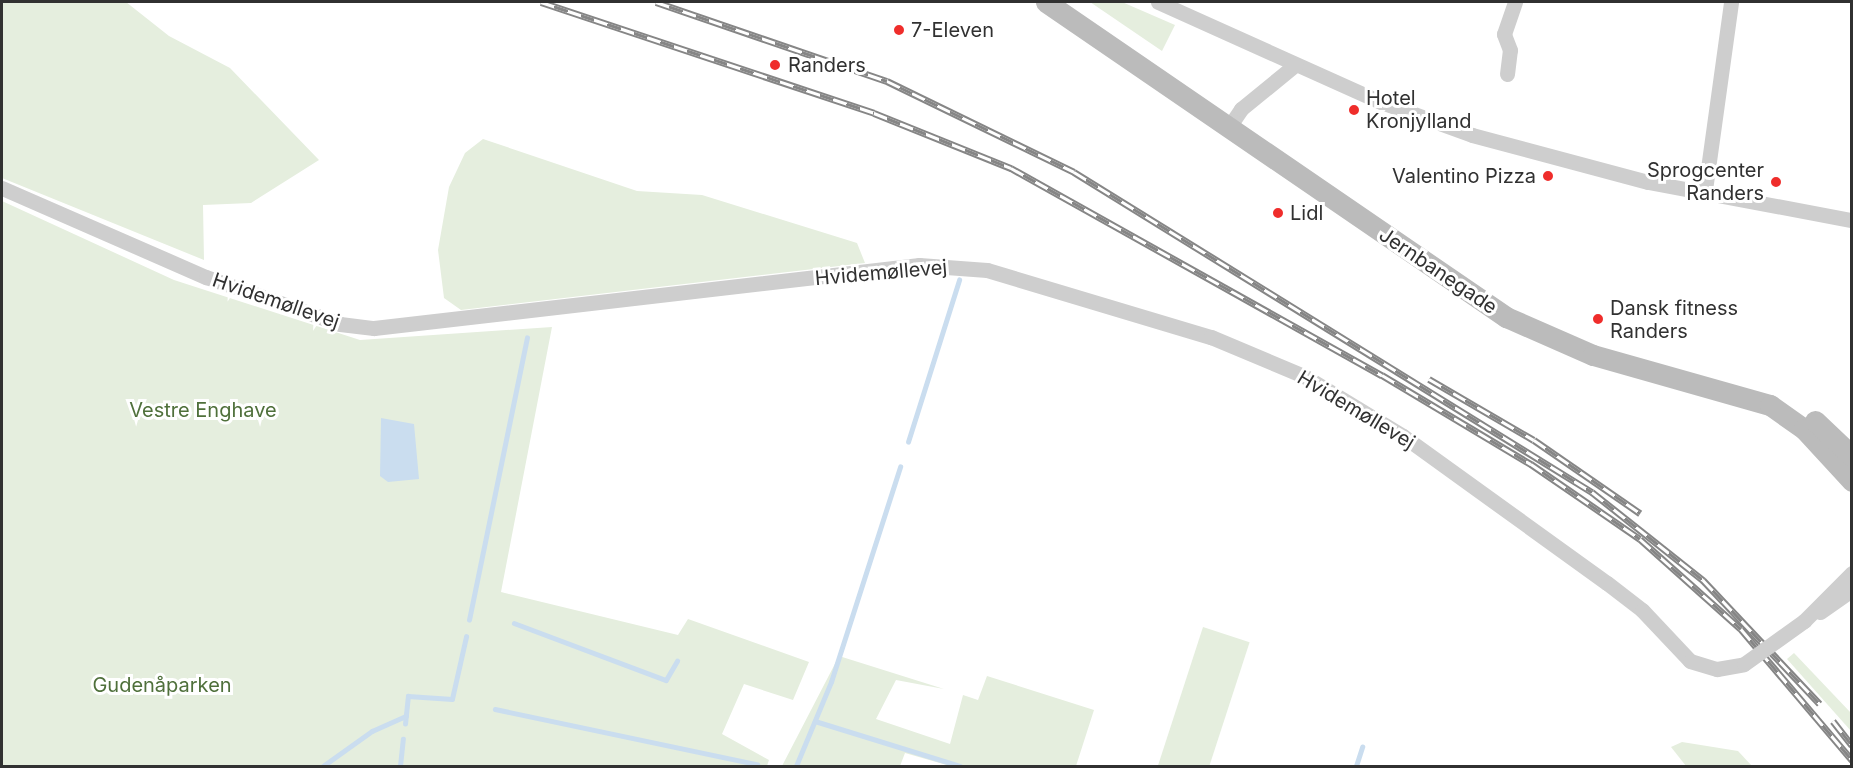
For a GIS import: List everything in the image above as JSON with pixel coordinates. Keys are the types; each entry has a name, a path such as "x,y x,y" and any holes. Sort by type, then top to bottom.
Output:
{"main road":[{"name":"Jernbanegade","path":"1054,2 1511,307 1596,343 1756,386 1795,407 1851,456"},
{"name":"Jernbanegade","path":"1233,122 1506,317 1593,355 1770,405 1804,429 1851,481"}],"street":[{"path":"1158,2 1381,102 1537,155 1851,220"},
{"path":"1507,74 1510,50 1504,34 1515,2"},
{"path":"1705,190 1731,2"},
{"path":"1233,122 1295,65"},
{"name":"Hvidemøllevej","path":"2,188 206,277 340,324 374,328 919,265 987,270 1211,337 1304,376 1403,436 1607,584 1641,610 1690,661 1717,669 1744,664 1851,590"},
{"name":"Hvidemøllevej","path":"1804,621 1851,573"}],"green space":[{"path":"2,2 126,2 169,36 230,68 319,160 251,203 203,205 204,260 2,178"},
{"path":"1090,2 1122,2 1175,25 1162,51"},
{"path":"483,139 637,191 702,195 857,243 865,263 461,310 444,298 438,250 449,187 465,153"},
{"path":"2,201 174,280 360,340 552,327 501,592 678,635 688,619 809,662 793,700 744,684 722,734 769,760 767,766 2,766"},
{"path":"1203,627 1250,642 1209,766 1158,766"},
{"path":"1794,653 1851,713 1851,731 1787,659"},
{"path":"839,656 944,689 896,680 876,719 950,744 963,695 978,700 987,676 1094,710 1076,766 950,766 905,753 900,766 782,766"},
{"path":"1682,742 1738,751 1752,766 1686,766 1671,747"}],"water":[{"path":"381,418 414,424 419,479 388,482 380,476"}],"waterway":[{"path":"908,442 959,280"},
{"path":"469,620 527,338"},
{"path":"796,766 831,682 900,467"},
{"path":"514,623 666,680 677,661"},
{"path":"405,724 408,696 452,699 466,637"},
{"path":"495,709 757,764"},
{"path":"323,766 372,731 406,716"},
{"path":"815,721 960,766"},
{"path":"400,766 403,739"},
{"path":"1356,766 1362,747"}],"railway":[{"path":"541,2 874,113 1011,168 1382,375 1531,464 1640,539 1741,629 1852,760"},
{"path":"656,2 887,81 1074,172 1592,492 1703,580 1820,704"},
{"path":"1429,379 1534,440 1640,513"},
{"path":"1833,721 1852,745"}],"place":[{"name":"7-Eleven","path":"899,30"},
{"name":"Randers","path":"775,65"},
{"name":"Hotel Kronjylland","path":"1354,110"},
{"name":"Valentino Pizza","path":"1548,176"},
{"name":"Sprogcenter Randers","path":"1776,182"},
{"name":"Lidl","path":"1278,213"},
{"name":"Dansk fitness Randers","path":"1598,319"}],"park label":[{"name":"Vestre Enghave","path":"203,410"},
{"name":"Gudenåparken","path":"162,685"}]}
